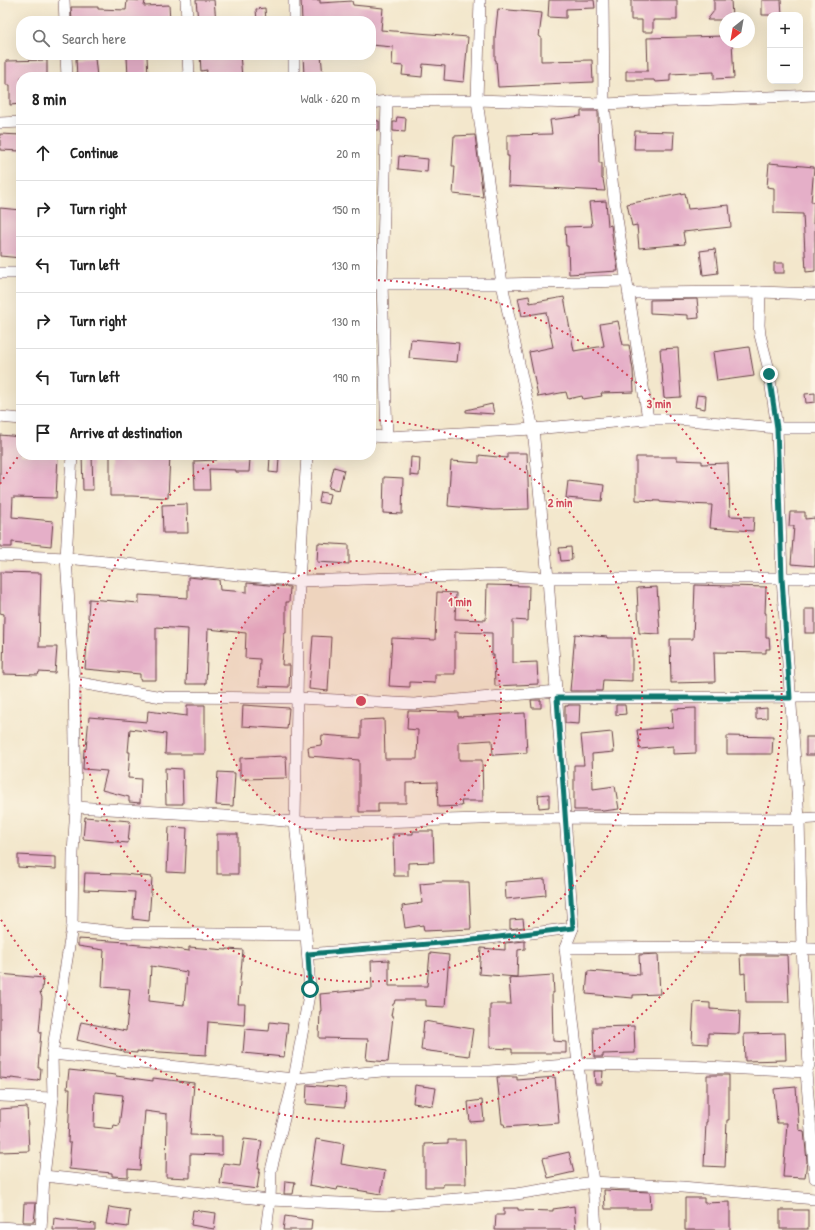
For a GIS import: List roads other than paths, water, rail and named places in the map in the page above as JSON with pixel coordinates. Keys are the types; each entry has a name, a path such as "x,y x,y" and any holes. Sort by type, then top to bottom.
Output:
{"street":[{"path":"64,0 65,16"},
{"path":"186,0 187,16"},
{"path":"294,0 294,16"},
{"path":"480,0 477,100 502,284 533,429 548,578 573,928 565,948 593,1182 596,1230"},
{"path":"603,0 604,104 614,199 648,419"},
{"path":"66,60 67,72"},
{"path":"188,60 189,72"},
{"path":"294,60 294,72"},
{"path":"376,102 477,100 604,104 815,95"},
{"path":"387,101 376,284 387,437"},
{"path":"0,122 16,122"},
{"path":"0,273 16,273"},
{"path":"376,284 502,284 626,281"},
{"path":"629,293 760,292 815,294"},
{"path":"760,292 760,335 768,366 777,428 782,578 799,819 802,949 810,1067 815,1178"},
{"path":"0,417 16,419"},
{"path":"376,436 533,429 648,419 676,419 777,428 815,428"},
{"path":"0,1227 41,1230 44,1176 53,1098 52,1054 72,927 73,853 76,807 74,682 66,558 72,460"},
{"path":"266,1230 270,1200 271,1170 294,1079 310,989 295,822 300,581 307,460"},
{"path":"0,555 66,558 300,581 493,576 548,578 815,578"},
{"path":"74,682 162,698 298,698 414,704 557,695 815,697"},
{"path":"76,807 241,817 295,822 376,822 516,818 815,818"},
{"path":"72,927 125,933 306,935"},
{"path":"308,954 465,941 573,928"},
{"path":"565,948 714,947 815,949"},
{"path":"52,1054 294,1079 382,1071 489,1071 578,1064 810,1067"},
{"path":"0,1096 53,1098"},
{"path":"44,1176 270,1200 387,1205 516,1194 593,1182 682,1187 815,1199"}]}
